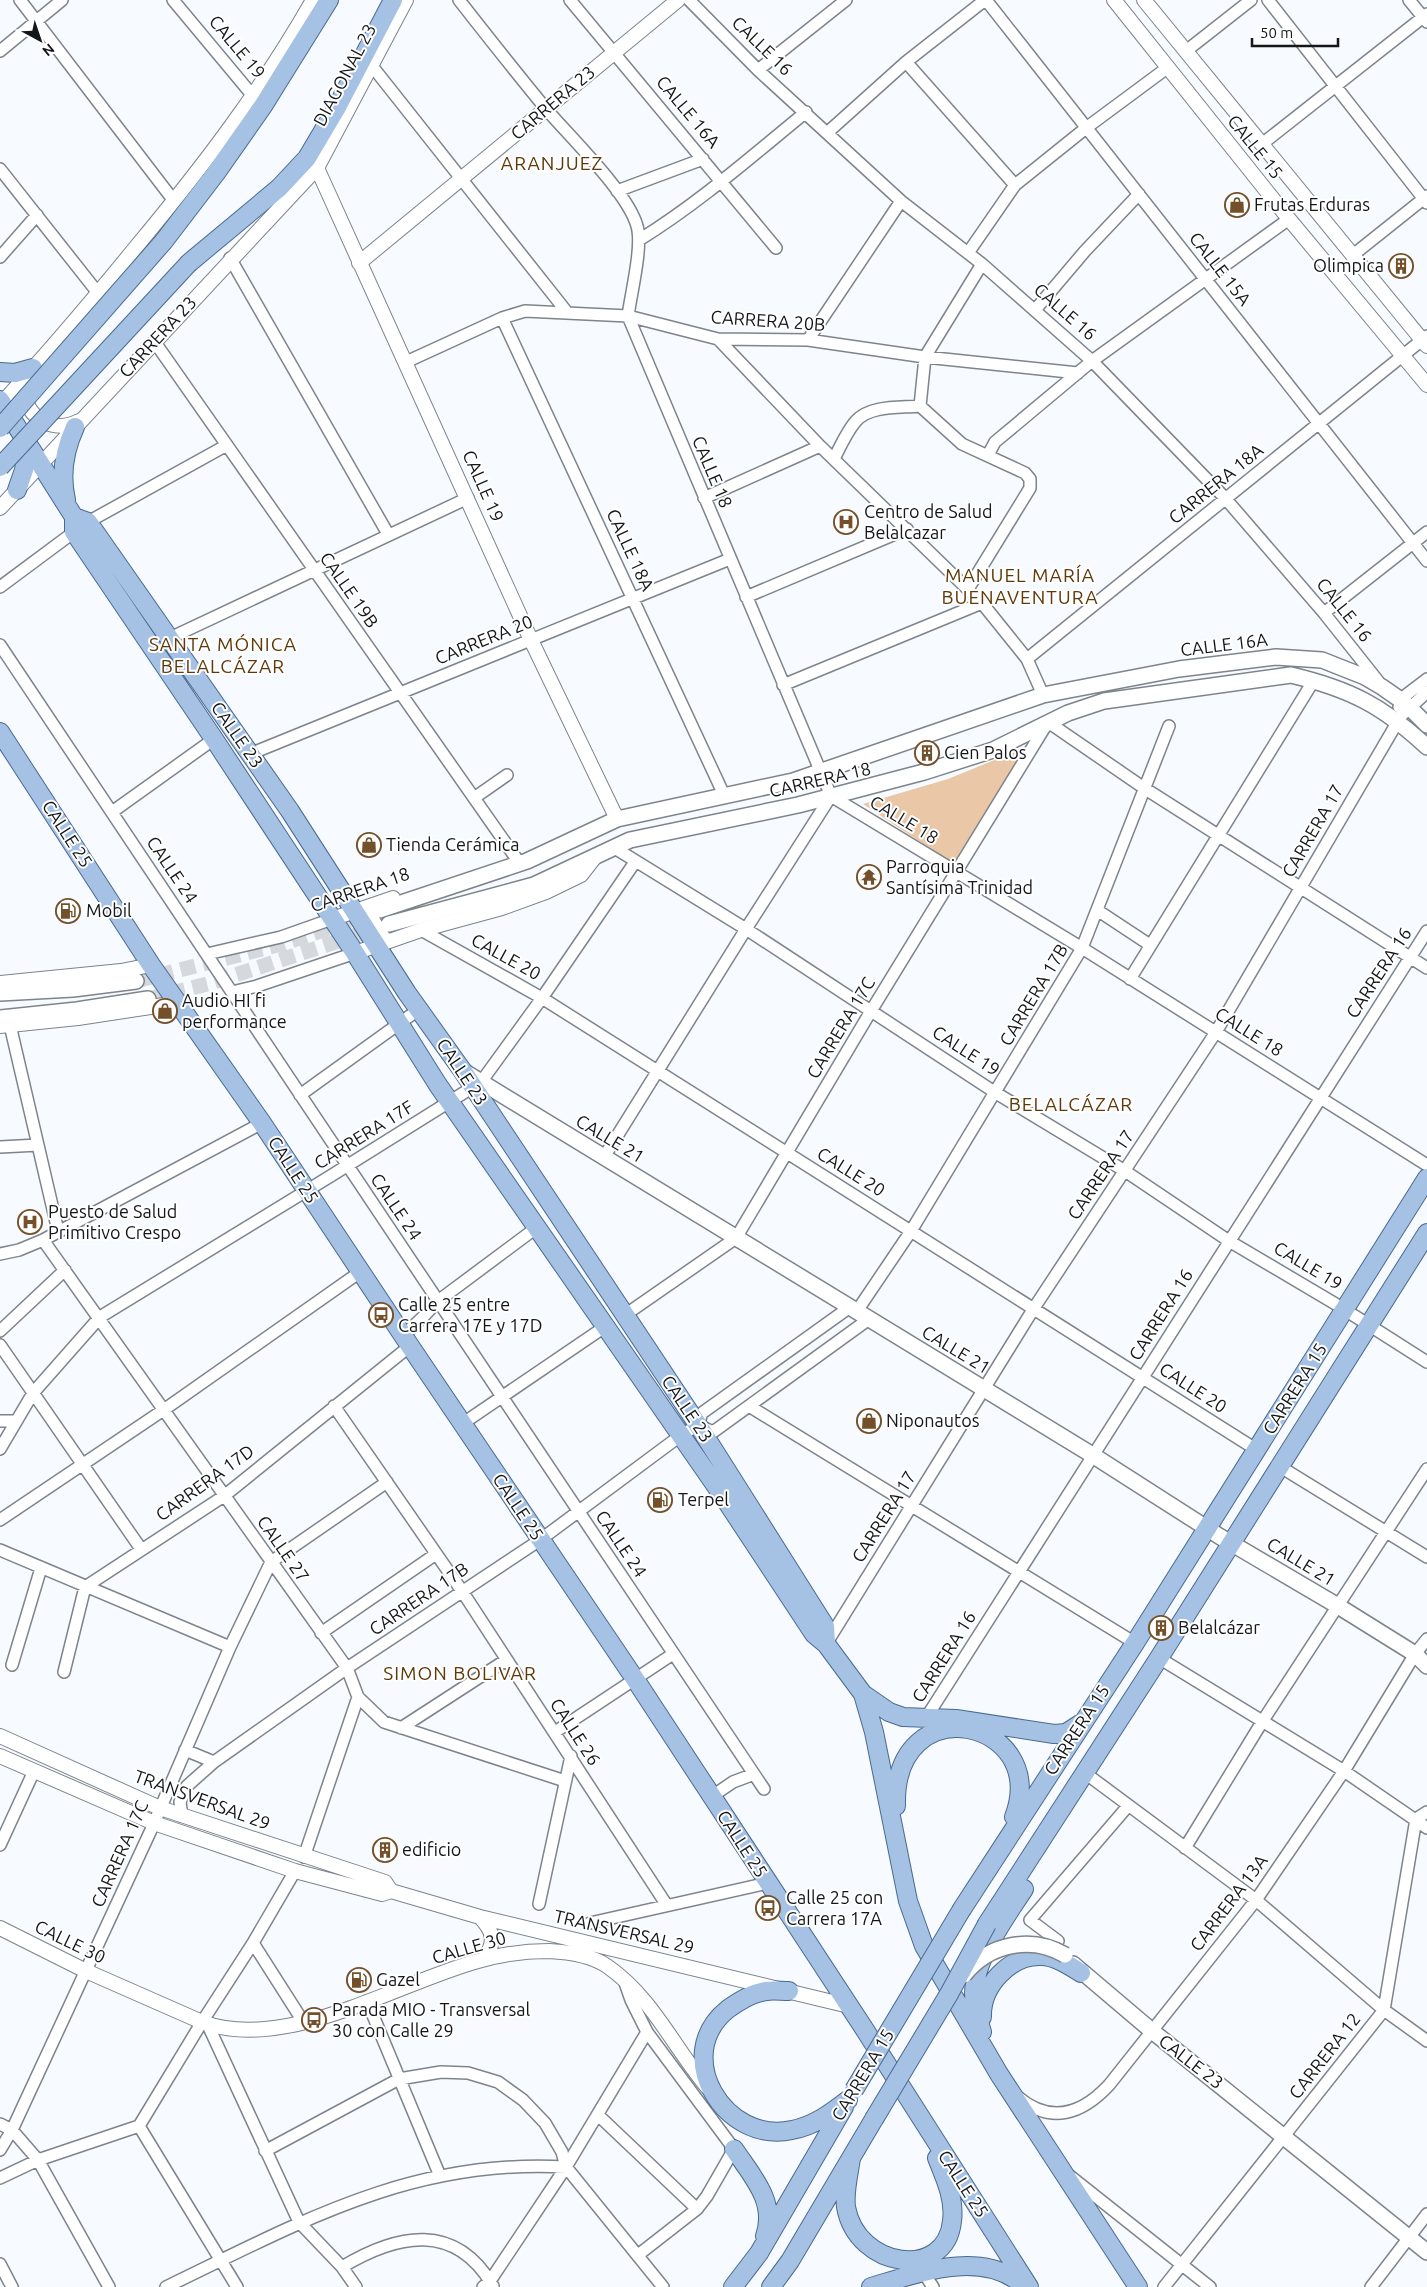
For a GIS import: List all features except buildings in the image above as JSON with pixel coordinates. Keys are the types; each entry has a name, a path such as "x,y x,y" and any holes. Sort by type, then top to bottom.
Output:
{"main road":[{"path":"5,425 164,241 216,173 258,101 329,0"},
{"name":"CARRERA 23","path":"0,467 189,263 312,163 336,109 393,0"},
{"path":"0,372 14,373 31,370"},
{"name":"CALLE 23","path":"1,403 5,425 28,443 214,739 355,953 450,1102 725,1499 814,1634 826,1644 863,1694 874,1732 897,1849"},
{"path":"76,519 63,481 64,456 79,424"},
{"path":"17,490 24,470 28,443"},
{"name":"CALLE 23","path":"76,519 170,638 359,909 382,944 418,1010 462,1070 477,1085 698,1425 825,1626 826,1644"},
{"name":"CALLE 16A","path":"1042,695 1179,669 1276,657 1322,660 1365,677 1405,704"},
{"path":"1048,722 1084,706 1113,699 1291,675 1314,680 1356,695 1398,721 1427,747"},
{"name":"CARRERA 18","path":"380,910 528,861 613,821 793,782 1042,695"},
{"path":"1405,704 1427,725"},
{"name":"CARRERA 18","path":"389,924 445,908 510,893 551,878 613,847 647,836 798,805 917,775 1011,742 1048,722"},
{"name":"CALLE 25","path":"0,732 151,965 262,1122 406,1341 635,1679 849,2006 1028,2287"},
{"path":"292,857 298,824"},
{"path":"0,993 73,989 136,981"},
{"path":"3,1023 148,999"},
{"name":"CALLE 21","path":"477,1085 604,1157 1094,1456 1207,1528 1415,1654 1427,1666"},
{"name":"CARRERA 15","path":"733,2287 759,2253 962,1909 1081,1723 1135,1643 1427,1178"},
{"name":"CARRERA 15","path":"771,2287 790,2261 949,1994 987,1924 1159,1658 1230,1542 1427,1232"},
{"path":"863,1694 889,1712 904,1717 956,1719 1054,1734 1066,1733 1081,1723"},
{"path":"997,1854 1018,1806 1020,1796 1019,1775 1011,1757 998,1742 980,1732 960,1728 940,1730 922,1739 908,1754 900,1767 896,1786 897,1849 908,1901 924,1946 1058,2167 1138,2287"},
{"path":"1000,2074 986,2042 975,2009 974,1991 980,1967 992,1941 1060,1830 1068,1798"},
{"name":"CALLE 23","path":"949,1994 980,1958 1008,1946 1040,1946 1054,1949 1066,1956 1081,1973 1427,2252"},
{"path":"986,2042 982,2027 982,2012 986,1994 995,1979 1008,1967 1025,1959 1042,1956 1061,1961 1081,1973"},
{"path":"788,1991 765,1991 751,1995 731,2007 714,2024 706,2038 703,2053 706,2074 715,2096 738,2120 755,2128 772,2132 792,2130 824,2118 851,2095"},
{"path":"851,2158 846,2201 849,2218 856,2233 866,2245 887,2257 911,2260 926,2257 939,2248 947,2237 952,2226 953,2211 948,2189 927,2129"},
{"path":"734,2149 765,2196 768,2205 768,2222 759,2253"},
{"path":"871,2287 923,2272 982,2266 1011,2274 1028,2287"}],"street":[{"path":"20,0 174,201"},
{"path":"0,51 62,0"},
{"name":"CALLE 19","path":"173,0 258,101"},
{"path":"1,403 98,293 258,101 313,0"},
{"name":"DIAGONAL 23","path":"312,163 372,66 406,0"},
{"path":"459,0 546,109 618,191 630,210 637,226 639,240 628,316"},
{"name":"CALLE 16A","path":"570,0 776,248"},
{"name":"CARRERA 23","path":"359,263 678,0"},
{"name":"CALLE 16","path":"690,0 758,70 828,132 901,201 982,264 1092,361 1225,498 1324,613 1382,687"},
{"path":"758,70 846,0"},
{"path":"828,132 906,62 985,0"},
{"name":"CALLE 15A","path":"985,0 1427,561"},
{"name":"CALLE 15","path":"1114,0 1289,220 1427,385"},
{"name":"CALLE 15","path":"1144,0 1352,255 1425,341"},
{"path":"1186,51 1251,0"},
{"path":"1268,0 1335,87 1426,199 1352,255"},
{"path":"1262,144 1426,18 1410,0"},
{"path":"906,62 1015,185"},
{"path":"372,66 566,312"},
{"path":"968,253 1015,185 1086,128 1167,68"},
{"path":"639,240 662,226 721,181 806,112"},
{"path":"618,191 704,159"},
{"name":"CALLE 19","path":"312,163 406,362 613,821"},
{"name":"CARRERA 23","path":"0,508 230,258 312,163"},
{"path":"0,169 98,293"},
{"path":"1035,310 1085,251 1139,194"},
{"path":"808,340 901,201"},
{"path":"0,258 37,215"},
{"path":"988,454 995,442 1092,361 1289,220"},
{"path":"230,258 388,534"},
{"path":"920,406 925,357 982,264"},
{"name":"CARRERA 20B","path":"406,362 502,318 525,311 628,316 718,339 808,340 925,357 1078,373"},
{"name":"CALLE 18","path":"628,316 831,796 1082,948 1427,1165"},
{"name":"CALLE 18A","path":"502,318 725,797"},
{"path":"718,339 820,446 982,603 1027,659 1042,695"},
{"name":"CALLE 19B","path":"154,341 516,858"},
{"name":"CARRERA 18A","path":"1027,659 1225,498 1403,356 1425,341"},
{"path":"31,370 25,383 25,396 30,409 37,417 55,426 79,424"},
{"path":"834,459 855,422 863,414 873,410 920,406 962,444 988,454 1026,473 1030,479 1030,488 968,589"},
{"path":"0,587 76,519 227,445"},
{"path":"704,498 820,446"},
{"path":"170,638 313,569 468,498"},
{"path":"746,597 907,529"},
{"path":"1324,613 1427,532"},
{"name":"CARRERA 20","path":"250,754 730,559"},
{"path":"783,685 982,603"},
{"name":"CALLE 24","path":"0,645 764,1789"},
{"name":"CARRERA 17","path":"826,1644 1034,1308 1216,1032 1398,721 1405,704 1427,679"},
{"path":"1130,979 1314,680"},
{"name":"CARRERA 17","path":"1405,704 1427,692"},
{"path":"1048,722 1144,788 1427,968"},
{"name":"CARRERA 17C","path":"625,1315 736,1238 871,1010 957,873 1048,722"},
{"name":"CARRERA 17B","path":"698,1425 714,1432 749,1406 858,1312 911,1231 996,1093 1082,948 1170,726"},
{"path":"112,812 214,739"},
{"path":"474,798 508,775"},
{"path":"604,1157 831,796"},
{"name":"CARRERA 18","path":"207,954 281,937 359,909 516,858 581,830 613,821"},
{"name":"CALLE 19","path":"613,847 746,929 996,1093 1125,1171 1229,1241 1427,1362"},
{"name":"CARRERA 18","path":"232,992 422,930 502,908 546,892 581,875 595,857"},
{"name":"CARRERA 17F","path":"0,1449 33,1393 100,1317 477,1085 542,998 635,862"},
{"path":"1097,910 1150,945"},
{"name":"CALLE 20","path":"422,930 542,998 1257,1450"},
{"name":"CARRERA 16","path":"926,1718 1427,931"},
{"path":"0,983 121,972 151,965"},
{"path":"58,1231 38,1145 3,1023 78,1018 177,1003"},
{"path":"300,1095 418,1010"},
{"path":"0,1254 19,1250 43,1240 262,1122"},
{"path":"0,1147 38,1145"},
{"name":"CARRERA 17D","path":"85,1587 224,1496 334,1406 406,1341 438,1300 536,1228"},
{"name":"CALLE 27","path":"43,1240 100,1317 224,1496 347,1668 358,1697 384,1722 565,1780"},
{"path":"0,1331 65,1270"},
{"path":"0,1520 165,1410 360,1272"},
{"name":"CARRERA 17B","path":"182,1816 180,1802 186,1786 214,1762 347,1668 540,1540 680,1436 698,1425 702,1413 858,1312"},
{"path":"462,1424 606,1326"},
{"path":"0,1345 141,1550"},
{"name":"CALLE 26","path":"334,1406 462,1591 666,1904"},
{"path":"749,1406 1135,1643"},
{"path":"0,1421 15,1421"},
{"path":"1279,1466 1427,1557"},
{"path":"1185,1848 1262,1722 1427,1469"},
{"name":"CARRERA 17C","path":"0,2150 12,2130 86,1971 154,1823 230,1647 271,1562 387,1482"},
{"path":"0,1550 230,1647"},
{"path":"322,1633 436,1554"},
{"path":"12,1665 41,1568"},
{"path":"64,1672 85,1587"},
{"name":"CARRERA 13A","path":"1011,2091 1027,2105 1054,2114 1069,2112 1085,2106 1098,2098 1256,1900 1344,1771 1415,1654 1427,1639"},
{"path":"555,1732 673,1654"},
{"path":"1159,1658 1344,1771 1427,1828"},
{"path":"401,1728 506,1660"},
{"path":"304,1857 358,1697"},
{"name":"TRANSVERSAL 29","path":"0,1736 160,1808 304,1857 385,1882 391,1891"},
{"path":"185,1750 214,1762"},
{"name":"TRANSVERSAL 29","path":"0,1756 154,1823 295,1871 382,1894 391,1891 480,1917 849,2006"},
{"path":"539,1904 571,1756"},
{"path":"0,1845 34,1771"},
{"path":"711,1797 733,1782 754,1774"},
{"path":"1085,1774 1256,1900 1384,2010 1427,2041"},
{"path":"1058,1941 1030,1920 1128,1806"},
{"path":"1416,1819 1427,1812"},
{"path":"182,1816 186,1834"},
{"name":"CARRERA 12","path":"1164,2287 1384,2010 1416,1819"},
{"path":"0,2178 38,2160 139,2126 253,1943 295,1871"},
{"path":"590,1923 768,1882"},
{"path":"480,1917 489,1927 492,1938 490,1950 484,1959"},
{"name":"CALLE 30","path":"0,1928 86,1971 204,2023 221,2028 244,2029 304,2023 484,1959 532,1951 581,1955 605,1964 624,1978 651,2008 695,2072 715,2096"},
{"path":"253,1943 304,2023"},
{"path":"624,1978 631,2000 648,2032 734,2149 707,2196 697,2209 638,2255"},
{"path":"367,2001 440,2176"},
{"path":"204,2023 299,2222 342,2267 356,2287"},
{"path":"489,2285 566,2168 648,2032"},
{"path":"265,2151 400,2079 441,2072 468,2073 498,2082 523,2100 545,2123 562,2152 566,2168 663,2287"},
{"path":"598,2115 697,2209"},
{"path":"0,2124 12,2130 38,2160 109,2287"},
{"path":"139,2126 237,2287"},
{"path":"166,2287 299,2222 368,2195 440,2176 478,2169 528,2165 566,2168"},
{"path":"1058,2167 1210,2287"},
{"path":"1371,2287 1427,2214"},
{"path":"342,2267 384,2246 410,2239 440,2241 464,2253 481,2267 489,2285"},
{"path":"0,2264 12,2287"},
{"path":"923,2272 933,2287"}],"shaded area":[{"path":"1014,752 1022,757 957,866 863,804 948,779"}],"tunnel":[{"path":"136,981 282,944 368,915"},
{"path":"148,999 211,983 378,928"}],"place":[{"name":"Frutas Erduras","path":"1237,205"},
{"name":"Olimpica","path":"1401,266"},
{"name":"Centro de Salud Belalcazar","path":"846,522"},
{"name":"Cien Palos","path":"927,753"},
{"name":"Tienda Cerámica","path":"369,845"},
{"name":"Parroquia Santísima Trinidad","path":"869,877"},
{"name":"Mobil","path":"68,911"},
{"name":"Audio HI fi performance","path":"165,1011"},
{"name":"Puesto de Salud Primitivo Crespo","path":"30,1222"},
{"name":"Calle 25 entre Carrera 17E y 17D","path":"381,1315"},
{"name":"Niponautos","path":"869,1421"},
{"name":"Terpel","path":"660,1500"},
{"name":"Belalcázar","path":"1161,1628"},
{"name":"edificio","path":"385,1850"},
{"name":"Calle 25 con Carrera 17A","path":"768,1908"},
{"name":"Gazel","path":"359,1980"},
{"name":"Parada MIO - Transversal 30 con Calle 29","path":"314,2020"}],"district":[{"name":"ARANJUEZ","path":"552,163"},
{"name":"MANUEL MARÍA BUENAVENTURA","path":"1020,586"},
{"name":"SANTA MÓNICA BELALCÁZAR","path":"223,655"},
{"name":"BELALCÁZAR","path":"1071,1104"},
{"name":"SIMON BOLIVAR","path":"460,1673"}]}
